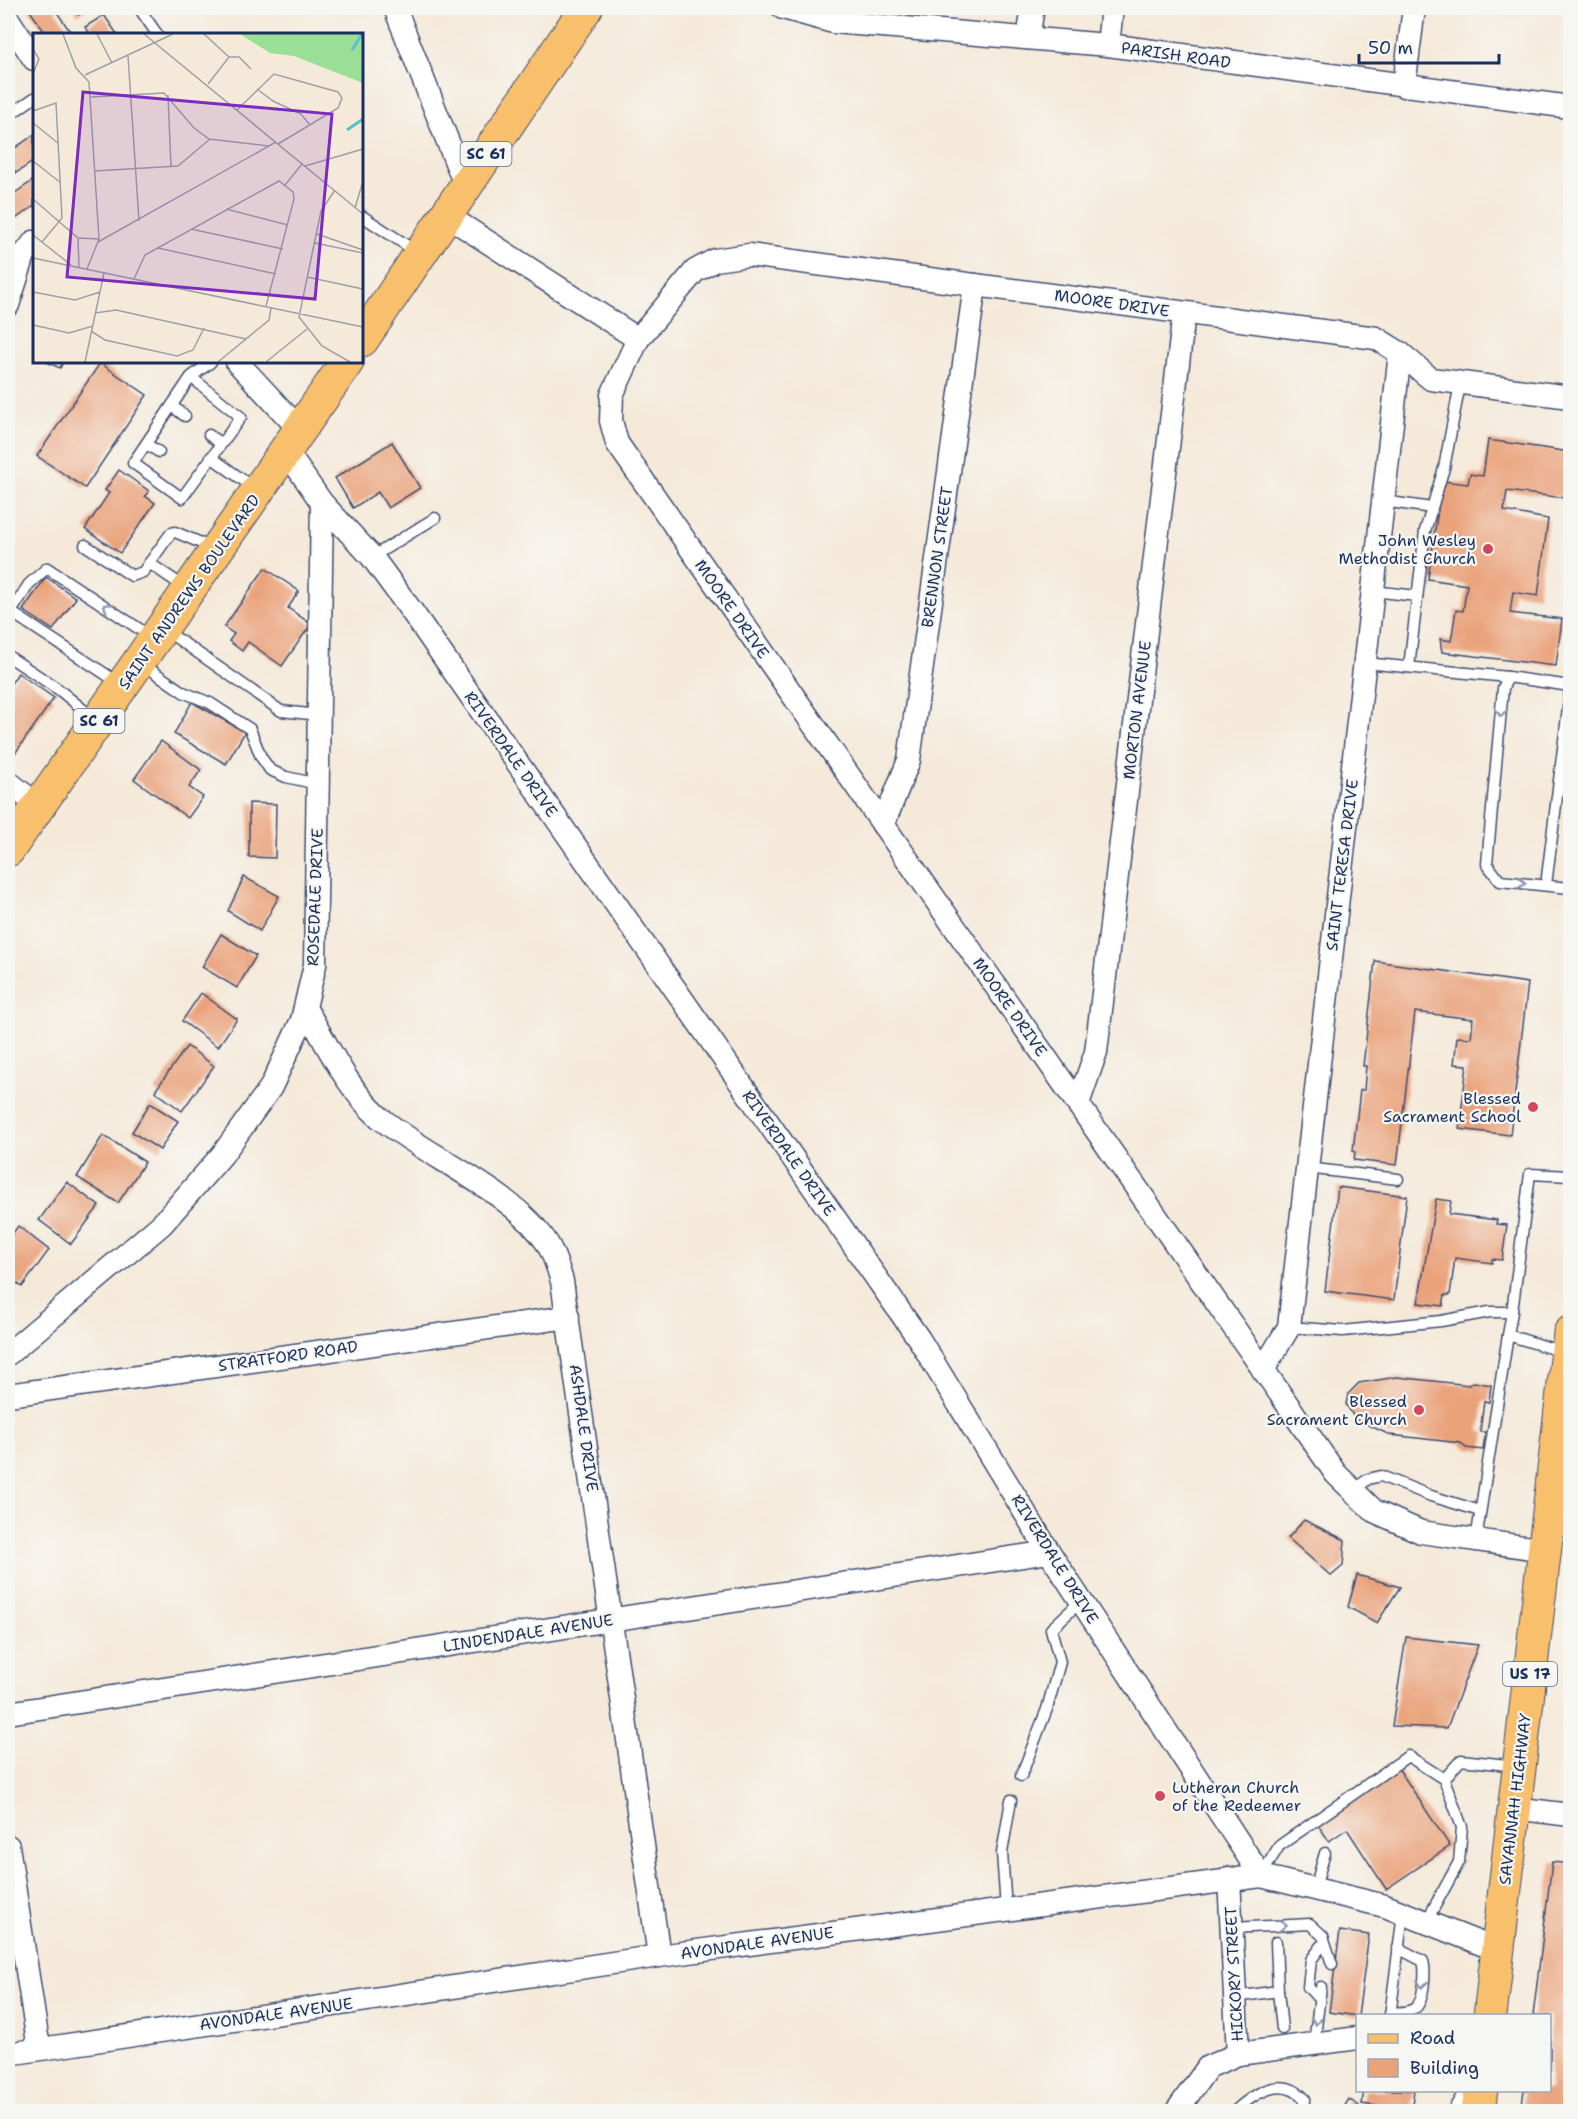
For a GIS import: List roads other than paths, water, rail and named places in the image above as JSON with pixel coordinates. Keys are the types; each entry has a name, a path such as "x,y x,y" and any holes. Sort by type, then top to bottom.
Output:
{"main road":[{"name":"SC 61","path":"363,339 585,8"},
{"name":"SAINT ANDREWS BOULEVARD","path":"8,850 346,363"},
{"name":"SAVANNAH HIGHWAY","path":"1490,2014 1569,1343"},
{"path":"1478,2112 1481,2092"}],"street":[{"path":"395,8 465,185"},
{"name":"PARISH ROAD","path":"783,8 833,22 1108,45 1570,107"},
{"path":"1028,38 1033,8"},
{"path":"1108,45 1112,8"},
{"path":"1404,86 1414,8"},
{"path":"8,19 33,57"},
{"path":"446,215 638,339"},
{"path":"8,305 14,266 33,243"},
{"name":"MOORE DRIVE","path":"1545,1550 1421,1532 1374,1511 1336,1474 617,443 611,421 612,395 638,339 695,271 715,260 749,255 1376,338 1400,353 1431,379 1570,398"},
{"name":"BRENNON STREET","path":"883,825 909,760 975,285"},
{"name":"MORTON AVENUE","path":"1078,1104 1096,1052 1184,313"},
{"name":"SAINT TERESA DRIVE","path":"1263,1370 1289,1327 1400,353"},
{"name":"RIVERDALE DRIVE","path":"238,363 293,441 322,503 372,556 919,1339 1049,1552 1261,1876"},
{"name":"ROSEDALE DRIVE","path":"8,1353 162,1224 222,1155 271,1087 302,1020 315,965 322,503"},
{"path":"8,782 39,807"},
{"name":"ASHDALE DRIVE","path":"305,1008 358,1095 378,1116 522,1213 547,1242 556,1261 567,1317 612,1620 659,1956"},
{"name":"STRATFORD ROAD","path":"8,1395 567,1317"},
{"name":"LINDENDALE AVENUE","path":"8,1713 1049,1552"},
{"path":"1514,1809 1570,1815"},
{"path":"8,1846 39,2049"},
{"name":"AVONDALE AVENUE","path":"8,2055 659,1956 1229,1878 1261,1876 1315,1887 1402,1913 1497,1950"},
{"name":"HICKORY STREET","path":"1176,2111 1208,2067 1238,2054 1229,1878"},
{"path":"1238,2054 1356,2038"},
{"path":"1459,2112 1471,2092"}],"lane":[{"path":"139,8 156,33"},
{"path":"8,116 33,99"},
{"path":"363,217 420,254"},
{"path":"191,377 241,417 182,498 133,463 191,377 211,363"},
{"path":"1408,667 1425,531 1444,468 1460,384"},
{"path":"172,406 185,416"},
{"path":"209,435 221,444"},
{"path":"146,444 159,452"},
{"path":"211,458 258,491"},
{"path":"186,470 196,478"},
{"path":"1383,501 1432,508"},
{"path":"372,556 435,518"},
{"path":"85,545 132,576 143,572 171,533 175,532 218,549"},
{"path":"149,563 189,591"},
{"path":"318,784 286,777 270,770 261,757 250,729 210,703 183,692 146,654 47,568 29,584 11,612 146,654 281,711 319,715"},
{"path":"1373,591 1417,596"},
{"path":"8,656 58,689 98,722"},
{"path":"1365,663 1508,677 1570,686"},
{"path":"1508,677 1503,688 1487,864 1500,881 1570,888"},
{"path":"1546,885 1570,692"},
{"path":"1307,1168 1398,1179"},
{"path":"1476,1540 1512,1312 1530,1174 1570,1176"},
{"path":"1289,1327 1343,1331 1441,1321 1490,1312 1512,1312"},
{"path":"1508,1335 1569,1343"},
{"path":"1353,1491 1368,1479 1380,1476 1431,1496 1480,1511"},
{"path":"1021,1776 1047,1709 1059,1662 1051,1629 1081,1601"},
{"path":"1261,1876 1278,1846 1407,1756 1444,1779 1462,1827 1459,1862 1426,1922"},
{"path":"1444,1779 1461,1760 1519,1766"},
{"path":"1006,1909 1002,1853 1011,1800"},
{"path":"1315,1887 1325,1853"},
{"path":"1398,1948 1423,1961 1425,1967 1419,2004 1412,2011 1390,2014 1402,1913"},
{"path":"1232,1928 1310,1924 1323,1936 1328,1964"},
{"path":"1276,1942 1281,2030"},
{"path":"1319,1999 1308,1987 1311,1960 1323,1943"},
{"path":"1314,2044 1319,1999 1325,1987"},
{"path":"1235,1997 1278,1991"},
{"path":"1234,2112 1263,2090 1274,2087 1300,2094 1305,2099 1304,2112"}],"place":[{"name":"John Wesley Methodist Church","path":"1488,549"},
{"name":"Blessed Sacrament School","path":"1533,1107"},
{"name":"Blessed Sacrament Church","path":"1419,1410"},
{"name":"Lutheran Church of the Redeemer","path":"1160,1796"}]}
